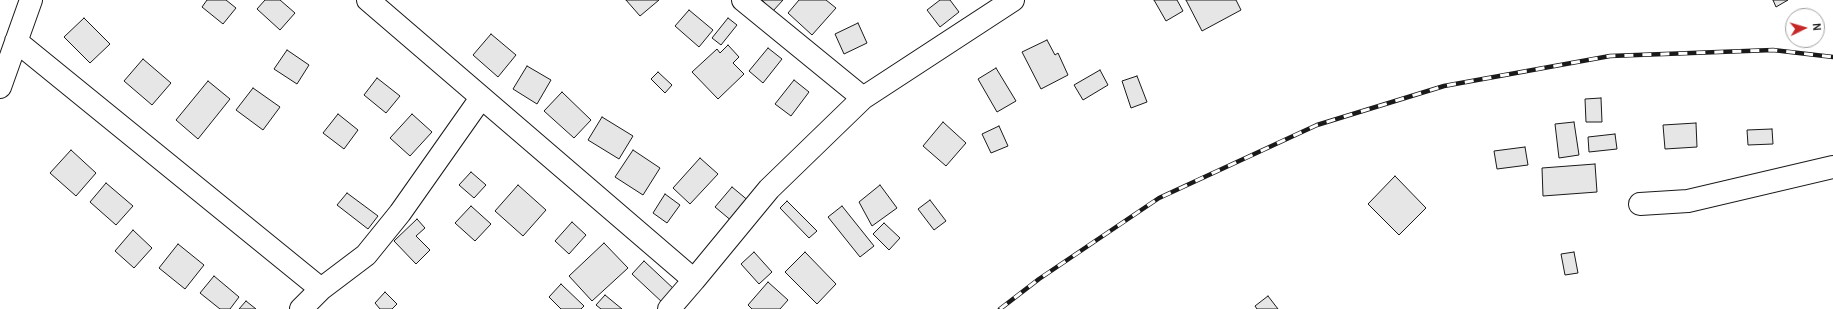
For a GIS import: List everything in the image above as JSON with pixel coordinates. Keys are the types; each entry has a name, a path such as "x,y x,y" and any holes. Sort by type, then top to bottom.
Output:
{"street":[{"path":"2,74 32,0"},
{"path":"368,0 694,280"},
{"path":"743,0 863,98"},
{"path":"669,309 769,189 863,98 1013,0"},
{"path":"16,41 321,289"},
{"path":"301,309 321,289 366,255 400,213 481,98"},
{"path":"1640,204 1688,201 1833,167"}],"building":[{"path":"207,0 226,0 236,8 223,24 202,7"},
{"path":"265,0 280,0 295,13 280,30 257,9"},
{"path":"626,0 659,0 640,16"},
{"path":"762,0 783,0 773,11"},
{"path":"799,0 826,0 836,8 812,35 788,13"},
{"path":"940,0 950,0 959,12 940,27 927,10"},
{"path":"1154,0 1177,0 1183,11 1166,21"},
{"path":"1186,0 1236,0 1241,10 1202,31"},
{"path":"1773,0 1788,0 1776,7"},
{"path":"689,10 713,30 699,47 675,26"},
{"path":"84,18 110,44 90,63 64,37"},
{"path":"728,18 737,25 721,45 712,38"},
{"path":"858,23 867,43 844,54 835,34"},
{"path":"491,34 516,55 498,77 473,55"},
{"path":"1047,40 1055,55 1058,53 1068,75 1041,89 1022,52"},
{"path":"728,45 739,57 733,63 744,74 718,99 692,72 717,49 720,53"},
{"path":"768,48 782,59 763,83 749,71"},
{"path":"287,50 309,65 297,84 274,69"},
{"path":"143,59 171,83 152,105 124,81"},
{"path":"527,66 551,80 537,104 513,89"},
{"path":"996,68 1016,101 997,112 978,79"},
{"path":"1100,70 1108,85 1083,100 1074,85"},
{"path":"658,72 672,85 665,93 651,79"},
{"path":"1137,76 1147,102 1131,108 1122,81"},
{"path":"377,78 400,96 386,113 364,95"},
{"path":"794,80 809,92 791,116 775,104"},
{"path":"208,81 230,99 198,139 176,120"},
{"path":"253,88 280,107 263,130 236,110"},
{"path":"562,92 591,120 574,138 544,111"},
{"path":"1601,98 1602,122 1586,122 1585,99"},
{"path":"338,114 358,130 344,149 323,133"},
{"path":"412,114 432,132 410,156 390,138"},
{"path":"602,117 633,136 619,159 588,140"},
{"path":"943,122 966,143 946,166 923,146"},
{"path":"1574,122 1579,155 1559,158 1555,124"},
{"path":"1696,123 1697,147 1665,149 1663,125"},
{"path":"999,126 1008,146 991,153 982,134"},
{"path":"1772,129 1773,144 1748,145 1747,130"},
{"path":"1615,134 1617,149 1589,152 1588,137"},
{"path":"1525,147 1528,165 1497,169 1494,151"},
{"path":"71,150 96,173 76,196 50,173"},
{"path":"633,150 660,168 643,195 615,177"},
{"path":"700,158 718,174 690,204 673,188"},
{"path":"1595,164 1597,192 1543,196 1542,168"},
{"path":"471,172 486,185 474,198 459,185"},
{"path":"1395,176 1426,208 1399,235 1368,204"},
{"path":"106,183 133,206 116,225 90,202"},
{"path":"518,185 546,210 523,236 495,211"},
{"path":"880,185 897,208 872,226 859,202"},
{"path":"732,187 750,202 733,222 715,207"},
{"path":"347,193 378,216 368,229 337,205"},
{"path":"665,194 680,205 667,223 653,213"},
{"path":"930,200 946,221 934,230 918,209"},
{"path":"787,201 817,231 809,238 780,208"},
{"path":"471,206 491,224 475,241 455,223"},
{"path":"842,206 874,246 860,257 828,217"},
{"path":"417,219 425,228 416,236 430,250 416,264 394,241"},
{"path":"572,222 586,235 569,254 555,241"},
{"path":"884,223 900,238 889,250 873,234"},
{"path":"133,230 152,248 134,268 115,251"},
{"path":"604,243 628,268 592,301 569,276"},
{"path":"178,244 204,265 185,289 159,268"},
{"path":"754,252 772,272 759,284 741,264"},
{"path":"805,252 836,284 817,304 785,272"},
{"path":"1574,252 1578,273 1565,275 1561,254"},
{"path":"644,261 675,290 663,303 632,274"},
{"path":"214,276 239,297 230,309 220,309 200,293"},
{"path":"768,282 788,300 780,309 752,309 748,305"},
{"path":"561,284 584,306 581,309 561,309 549,297"},
{"path":"385,292 397,304 392,309 380,309 375,303"},
{"path":"605,295 622,309 601,309 596,305"},
{"path":"1268,296 1278,309 1257,309 1255,306"},
{"path":"246,301 256,309 239,309"}],"railway":[{"path":"1000,309 1039,279 1159,198 1317,125 1444,86 1610,56 1773,50 1833,57"}]}
